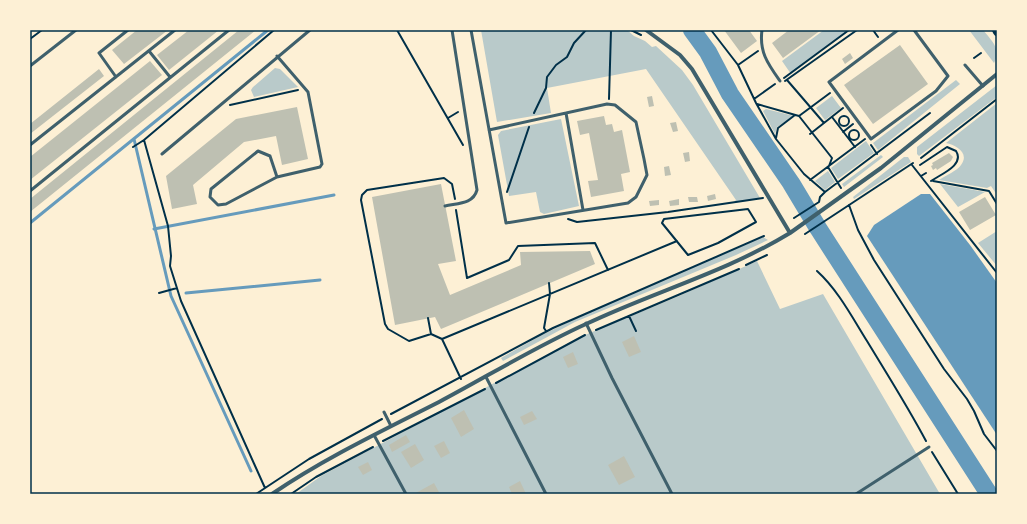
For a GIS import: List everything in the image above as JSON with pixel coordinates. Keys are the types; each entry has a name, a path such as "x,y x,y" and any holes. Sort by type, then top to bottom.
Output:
{"street":[{"path":"646,30 680,55 692,69 790,233"},
{"path":"272,494 327,459 486,377 537,348 586,323 769,246 824,210 908,149 997,74"}],"lane":[{"path":"30,66 76,30"},
{"path":"116,76 99,53 128,30"},
{"path":"30,145 175,30"},
{"path":"30,191 229,30"},
{"path":"162,154 277,56 310,30"},
{"path":"446,206 469,202 475,197 477,190 452,30"},
{"path":"471,30 489,130 506,223 628,203 636,197 647,175 636,122 616,105 607,104 566,112 489,130"},
{"path":"762,30 762,48 767,65 780,81"},
{"path":"898,30 829,82 871,139 936,91 948,76 914,30"},
{"path":"149,51 170,77"},
{"path":"277,56 308,92 322,164 316,170 277,177 226,204 218,205 210,197 211,189 258,151 270,156 277,177"},
{"path":"965,64 983,86"},
{"path":"566,112 583,210"},
{"path":"586,323 612,378 672,494"},
{"path":"486,377 512,425 546,494"},
{"path":"384,412 391,426"},
{"path":"374,435 406,494"},
{"path":"856,494 929,447"}],"path":[{"path":"30,39 42,30"},
{"path":"133,147 144,140 274,30"},
{"path":"397,30 466,150"},
{"path":"533,116 546,88 548,77 556,66 566,57 574,43 586,30"},
{"path":"609,99 611,30"},
{"path":"711,30 738,65 756,103 776,139 810,180 825,192"},
{"path":"754,99 849,30"},
{"path":"824,123 787,80 857,30"},
{"path":"738,65 760,50"},
{"path":"974,58 981,53"},
{"path":"228,106 301,89"},
{"path":"799,116 834,90"},
{"path":"921,158 997,99"},
{"path":"756,103 799,116 832,158 828,167"},
{"path":"811,133 844,108"},
{"path":"448,118 461,110"},
{"path":"794,218 819,202 820,197 825,192 930,113"},
{"path":"776,139 778,128 796,115"},
{"path":"841,116 839,119 840,124 849,126"},
{"path":"832,117 846,116 848,118 849,126 852,130 857,130 859,136 856,140 850,139"},
{"path":"832,117 855,147"},
{"path":"506,194 517,167 530,123"},
{"path":"843,132 849,126 854,124"},
{"path":"850,139 849,134 852,130"},
{"path":"810,180 866,138"},
{"path":"144,140 168,226 171,256 170,266 181,301 265,488"},
{"path":"869,142 877,154"},
{"path":"920,165 947,147 954,149 959,157 956,164 931,181 989,191 997,204"},
{"path":"805,234 912,164 997,273"},
{"path":"828,167 842,189"},
{"path":"921,176 926,173"},
{"path":"461,379 442,339 431,334 409,340 388,329 385,324 361,200 362,195 367,190 444,178 452,184 467,278 509,260 518,246 595,244 608,270"},
{"path":"568,219 577,222 668,212 761,198"},
{"path":"849,205 858,230 874,260 944,369 967,399 984,434 997,451"},
{"path":"748,209 756,222 718,243 688,255 677,241 662,222 664,219 748,209"},
{"path":"442,339 677,241"},
{"path":"596,330 767,255"},
{"path":"817,271 827,280 856,323 913,416 929,447 958,494"},
{"path":"546,331 544,328 550,294 549,283"},
{"path":"160,293 177,288"},
{"path":"629,316 636,330"},
{"path":"428,318 431,334"},
{"path":"494,384 586,334"},
{"path":"383,442 485,389"},
{"path":"256,494 308,459 381,419"},
{"path":"291,494 316,477 373,447"}],"shaded area":[{"path":"481,30 627,30 652,47 656,46 682,70 693,85 760,198 733,203 736,200 646,69 547,88 551,113 497,122"},
{"path":"824,30 849,30 791,74 782,61"},
{"path":"969,30 983,30 992,41 997,53 994,63"},
{"path":"275,68 280,69 298,87 254,97 251,90 253,87"},
{"path":"956,80 960,84 878,150 873,143"},
{"path":"997,85 997,97 919,156 917,154 917,147"},
{"path":"832,96 841,108 825,120 816,108"},
{"path":"997,103 997,195 991,186 987,188 939,180 957,169 961,165 964,157 961,150 946,143"},
{"path":"766,109 794,116 777,127 775,134 763,111"},
{"path":"561,119 579,206 544,214 540,212 536,192 509,196 498,135 501,131"},
{"path":"866,141 874,153 838,179 831,168"},
{"path":"881,155 883,157 844,187 842,184"},
{"path":"904,157 908,157 911,162 854,199 853,197"},
{"path":"828,171 835,182 825,190 815,181"},
{"path":"940,184 985,192 958,207"},
{"path":"997,231 997,266 978,243"},
{"path":"763,237 768,240 736,255 575,322 503,361 501,358 540,336 585,314"},
{"path":"757,261 780,309 823,294 940,494 296,494 321,476 580,337 679,296"}],"water":[{"path":"921,194 930,194 970,245 997,283 997,435 867,236 874,225"}],"building":[{"path":"137,30 168,30 124,64 112,50"},
{"path":"189,30 219,30 169,70 157,55"},
{"path":"239,30 256,30 30,212 30,199"},
{"path":"724,30 749,30 757,41 741,53"},
{"path":"789,30 821,30 783,58 772,43"},
{"path":"900,45 928,84 873,124 844,85"},
{"path":"850,53 853,58 845,64 842,59"},
{"path":"150,61 162,75 30,180 30,157"},
{"path":"99,69 104,76 30,134 30,124"},
{"path":"652,96 654,106 649,107 647,97"},
{"path":"297,107 308,159 282,165 276,136 244,142 193,185 197,204 172,209 166,176 236,119"},
{"path":"604,116 606,125 612,124 614,132 622,130 630,172 621,174 624,191 591,197 588,181 598,180 589,133 580,135 577,121"},
{"path":"676,122 678,131 673,132 670,123"},
{"path":"689,152 690,161 685,162 683,153"},
{"path":"949,153 953,157 951,161 937,170 936,168 933,170 931,166 933,165 932,163"},
{"path":"669,166 671,175 665,176 664,167"},
{"path":"441,184 456,261 438,264 450,295 521,265 520,252 590,251 595,264 441,329 435,317 395,325 372,197"},
{"path":"715,194 716,199 708,201 707,196"},
{"path":"688,197 697,197 698,202 689,202"},
{"path":"985,197 996,215 970,230 959,212"},
{"path":"679,199 679,205 670,206 669,201"},
{"path":"659,200 659,205 650,206 649,201"},
{"path":"634,336 641,352 629,357 622,342"},
{"path":"573,352 578,364 568,368 563,357"},
{"path":"464,410 474,429 461,437 451,418"},
{"path":"532,411 537,419 524,425 520,417"},
{"path":"406,435 410,442 392,452 389,445"},
{"path":"444,441 450,453 441,458 434,446"},
{"path":"415,444 424,460 411,468 401,452"},
{"path":"624,456 635,477 619,485 608,465"},
{"path":"368,462 372,470 363,475 358,467"},
{"path":"520,481 526,494 512,494 509,487"},
{"path":"434,483 440,494 414,494"}],"waterway":[{"path":"30,223 268,30"},
{"path":"692,30 708,52 730,94 791,183 818,228 989,494"},
{"path":"134,139 171,296 251,471"},
{"path":"154,229 334,195"},
{"path":"813,231 818,228"},
{"path":"186,293 320,280"}]}
